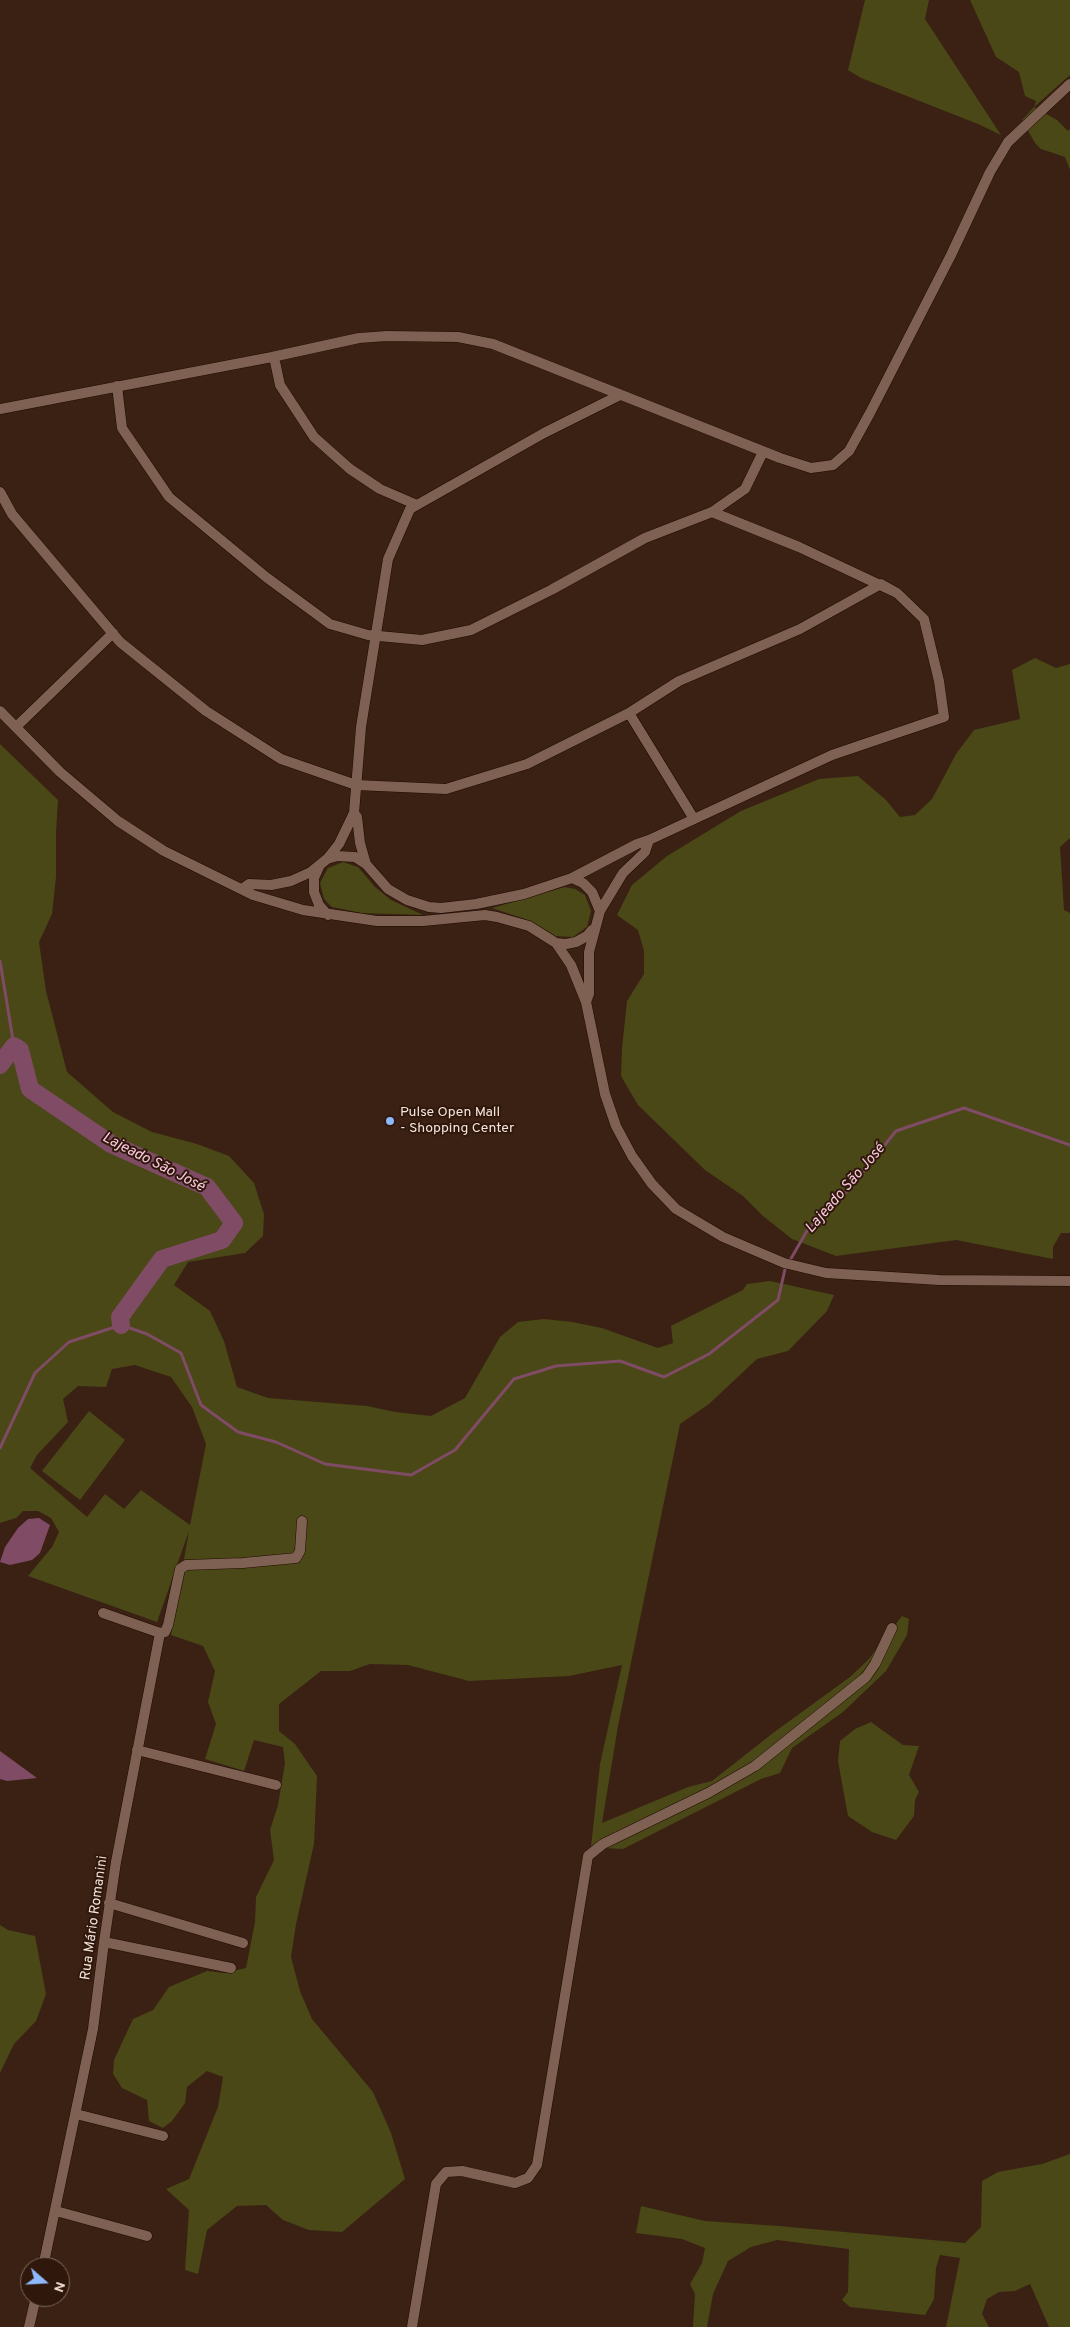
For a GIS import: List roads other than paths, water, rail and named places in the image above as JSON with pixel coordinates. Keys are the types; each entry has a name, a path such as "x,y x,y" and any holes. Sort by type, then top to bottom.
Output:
{"street":[{"path":"0,409 368,338 386,336 458,337 493,344 763,452 811,468 833,465 848,451 927,304 990,172 1008,142 1070,84"},
{"path":"274,357 280,385 314,437 350,469 380,489 417,505"},
{"path":"117,386 122,428 169,497 266,577 330,624 376,636 422,640 471,630 551,590 645,538 712,512 744,489 763,452"},
{"path":"328,915 319,905 314,892 314,878 323,863 339,844 354,813 361,727 388,559 410,509 544,433 620,394"},
{"path":"0,492 12,514 120,642 206,712 281,759 356,785 446,789 527,764 629,713 680,681 800,628 882,584"},
{"path":"354,813 357,817 360,843 366,864 380,881 397,895 418,904 441,908 524,894 572,878 637,844 832,755 944,717 939,682 924,619 897,592 799,546 712,512"},
{"path":"16,727 113,633"},
{"path":"0,711 79,790 118,821 173,856 252,895 277,904 328,915 400,922 485,916 497,917 529,926 556,943 572,965 586,1002 600,1077 610,1110 624,1141 642,1170 664,1197 691,1219 732,1242 784,1263 826,1273 939,1280 1070,1281"},
{"path":"629,713 694,819"},
{"path":"586,1002 589,994 589,952 600,911 620,877 645,852 649,840"},
{"path":"242,889 249,884 271,885 291,881 337,856 348,856 366,864"},
{"path":"572,878 583,883 592,892 600,911"},
{"path":"556,943 576,942 587,936 595,925"},
{"name":"Rua Mário Romanini","path":"45,2257 93,2029 110,1903 137,1750 160,1633 165,1632 168,1626 180,1569 186,1565 243,1564 296,1558 300,1551 302,1521"},
{"path":"103,1613 160,1633"},
{"path":"412,2327 436,2184 446,2172 462,2171 515,2183 528,2178 537,2165 588,1856 603,1844 708,1793 755,1766 866,1678 876,1664 892,1628"},
{"path":"137,1750 276,1785"},
{"path":"110,1903 242,1944"},
{"path":"104,1942 231,1968"},
{"path":"76,2114 162,2136"},
{"path":"56,2211 147,2236"},
{"path":"29,2327 34,2307"}],"waterway":[{"path":"0,961 14,1046"},
{"name":"Lajeado São José","path":"0,1065 14,1046 20,1050 30,1089 111,1144 207,1187 234,1223 222,1240 162,1259 120,1317 121,1325"},
{"name":"Lajeado São José","path":"0,1448 35,1373 69,1342 121,1325 147,1334 181,1353 201,1405 238,1432 276,1442 325,1464 411,1475 455,1450 514,1379 556,1366 620,1361 664,1377 709,1354 778,1300 785,1269 808,1229 849,1189 896,1131 964,1108 1070,1145"}],"place":[{"name":"Pulse Open Mall - Shopping Center","path":"390,1121"}]}
